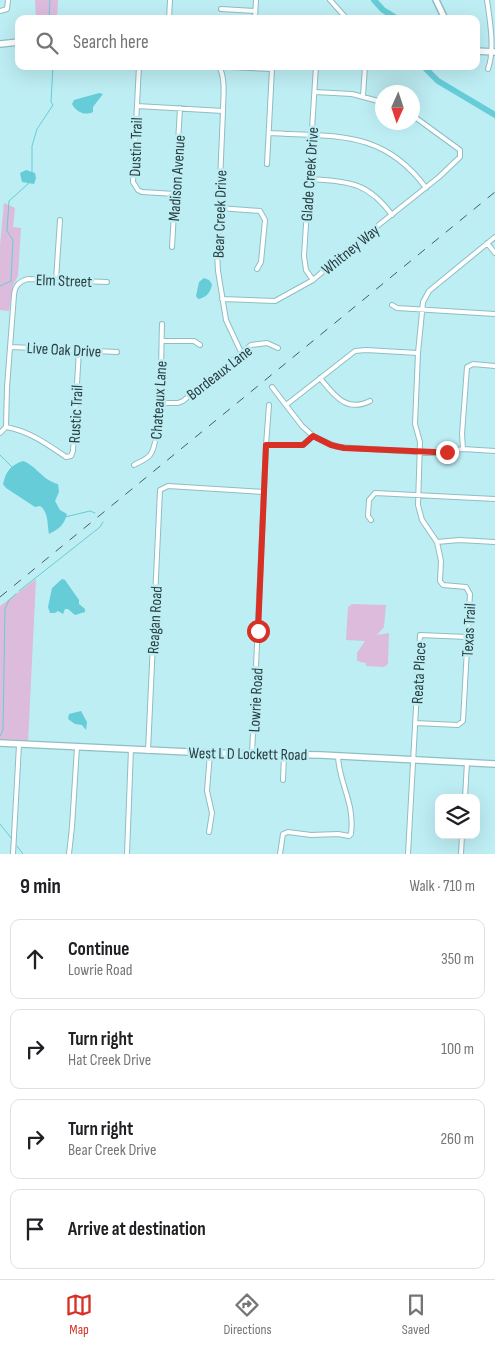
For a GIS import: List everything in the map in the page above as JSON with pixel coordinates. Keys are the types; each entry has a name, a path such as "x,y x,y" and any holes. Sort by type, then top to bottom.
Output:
{"main road":[{"path":"0,44 15,42"},
{"path":"480,51 495,52"},
{"name":"West L D Lockett Road","path":"0,744 210,754 413,759 495,764"}],"street":[{"path":"0,11 7,9 8,0"},
{"path":"169,15 170,0"},
{"path":"255,15 256,0"},
{"path":"330,0 343,15"},
{"path":"436,0 443,15"},
{"path":"487,0 494,25 495,52 494,61 488,69"},
{"path":"221,9 255,11"},
{"name":"Dustin Trail","path":"139,70 133,182 138,190 142,192 175,194"},
{"name":"Bear Creek Drive","path":"221,70 224,111 217,252 226,320 241,352"},
{"path":"267,164 272,70"},
{"name":"Glade Creek Drive","path":"313,280 306,270 304,256 316,70"},
{"path":"363,96 365,70"},
{"path":"315,92 352,94 375,100"},
{"path":"137,106 224,111"},
{"name":"Madison Avenue","path":"172,247 180,108"},
{"name":"Whitney Way","path":"222,299 275,301 313,280 444,172 460,156 460,150 420,121"},
{"path":"269,133 354,138 375,145 402,160 426,188"},
{"path":"309,179 349,183 359,186 376,196 392,215"},
{"path":"219,208 260,211 265,220 261,262 257,269"},
{"path":"56,280 60,220"},
{"path":"422,310 423,302 429,291 495,237"},
{"path":"487,243 495,253"},
{"name":"Elm Street","path":"6,427 6,387 16,286 28,279 107,282"},
{"path":"392,305 397,308 495,314"},
{"name":"Texas Trail","path":"415,723 458,725 463,721 470,594 466,587 443,585 440,581 441,561 437,542 422,520 418,505 420,442 415,424 422,310"},
{"name":"Chateaux Lane","path":"134,465 150,455 154,447 160,402 162,324"},
{"path":"162,341 194,341 200,345"},
{"name":"Bordeaux Lane","path":"160,402 178,403 183,401 251,345 267,343 278,348"},
{"name":"Live Oak Drive","path":"11,347 117,352"},
{"name":"Rustic Trail","path":"6,427 25,432 43,441 66,457 71,456 73,451 79,350"},
{"path":"286,405 355,351 418,353"},
{"path":"463,449 466,369 469,365 495,366"},
{"path":"320,378 335,396 345,402 360,405 370,401"},
{"path":"272,386 300,424 313,436 331,445 344,448 419,452 463,449 495,451"},
{"name":"Lowrie Road","path":"252,755 269,405"},
{"path":"0,433 6,427"},
{"path":"266,445 303,445 313,436"},
{"name":"Reagan Road","path":"148,750 161,489 168,486 264,492"},
{"path":"371,520 368,516 369,500 375,493 495,499"},
{"path":"437,542 459,540 495,542"},
{"name":"Reata Place","path":"408,854 420,635 467,638"},
{"path":"13,854 19,744"},
{"path":"68,854 72,827 77,747"},
{"path":"127,854 131,749"},
{"path":"209,832 212,813 207,791 210,754"},
{"path":"283,780 284,755"},
{"path":"280,854 283,834 288,832 311,835 338,834 349,836 352,834 352,811 338,766 338,756"},
{"path":"464,794 467,762"},
{"path":"460,854 462,839"}],"shaded area":[{"path":"35,0 58,0 57,15 36,15"},
{"path":"4,203 15,208 13,227 21,228 18,276 13,285 9,311 0,310 0,245"},
{"path":"36,579 28,743 0,742 0,606"},
{"path":"352,604 386,605 384,627 377,635 389,633 388,664 384,667 366,666 366,663 357,661 357,653 365,641 346,640 348,607"}],"water":[{"path":"99,93 103,94 93,107 93,112 87,114 81,112 72,104 74,100"},
{"path":"26,170 35,173 34,184 22,182 20,173"},
{"path":"204,278 212,284 206,296 198,299 196,296 199,282"},
{"path":"23,461 52,482 58,484 59,492 55,501 60,510 67,514 58,529 49,534 46,515 43,509 40,506 35,507 3,484 10,469 15,464"},
{"path":"62,579 65,580 79,600 79,604 85,609 85,612 75,615 68,609 65,609 63,614 58,611 50,613 48,607 52,588"},
{"path":"81,711 87,722 86,730 82,725 75,724 68,719 69,714"}],"waterway":[{"path":"49,15 50,0"},
{"path":"374,0 383,10 391,15"},
{"path":"32,172 32,146 37,129 53,105 51,102 53,70"},
{"path":"427,70 438,81 495,115"},
{"path":"0,286 11,281 13,240 7,231 9,201 29,183"},
{"path":"0,455 13,468"},
{"path":"65,517 90,511 95,513"},
{"path":"19,591 100,527 103,522"},
{"path":"0,736 3,730 5,609 9,600 16,594"},
{"path":"0,824 12,839"},
{"path":"17,846 23,854"}],"railway":[{"path":"0,597 495,192"}],"route":[{"path":"258,631 266,445 303,445 313,436 331,445 344,448 447,452"}]}
